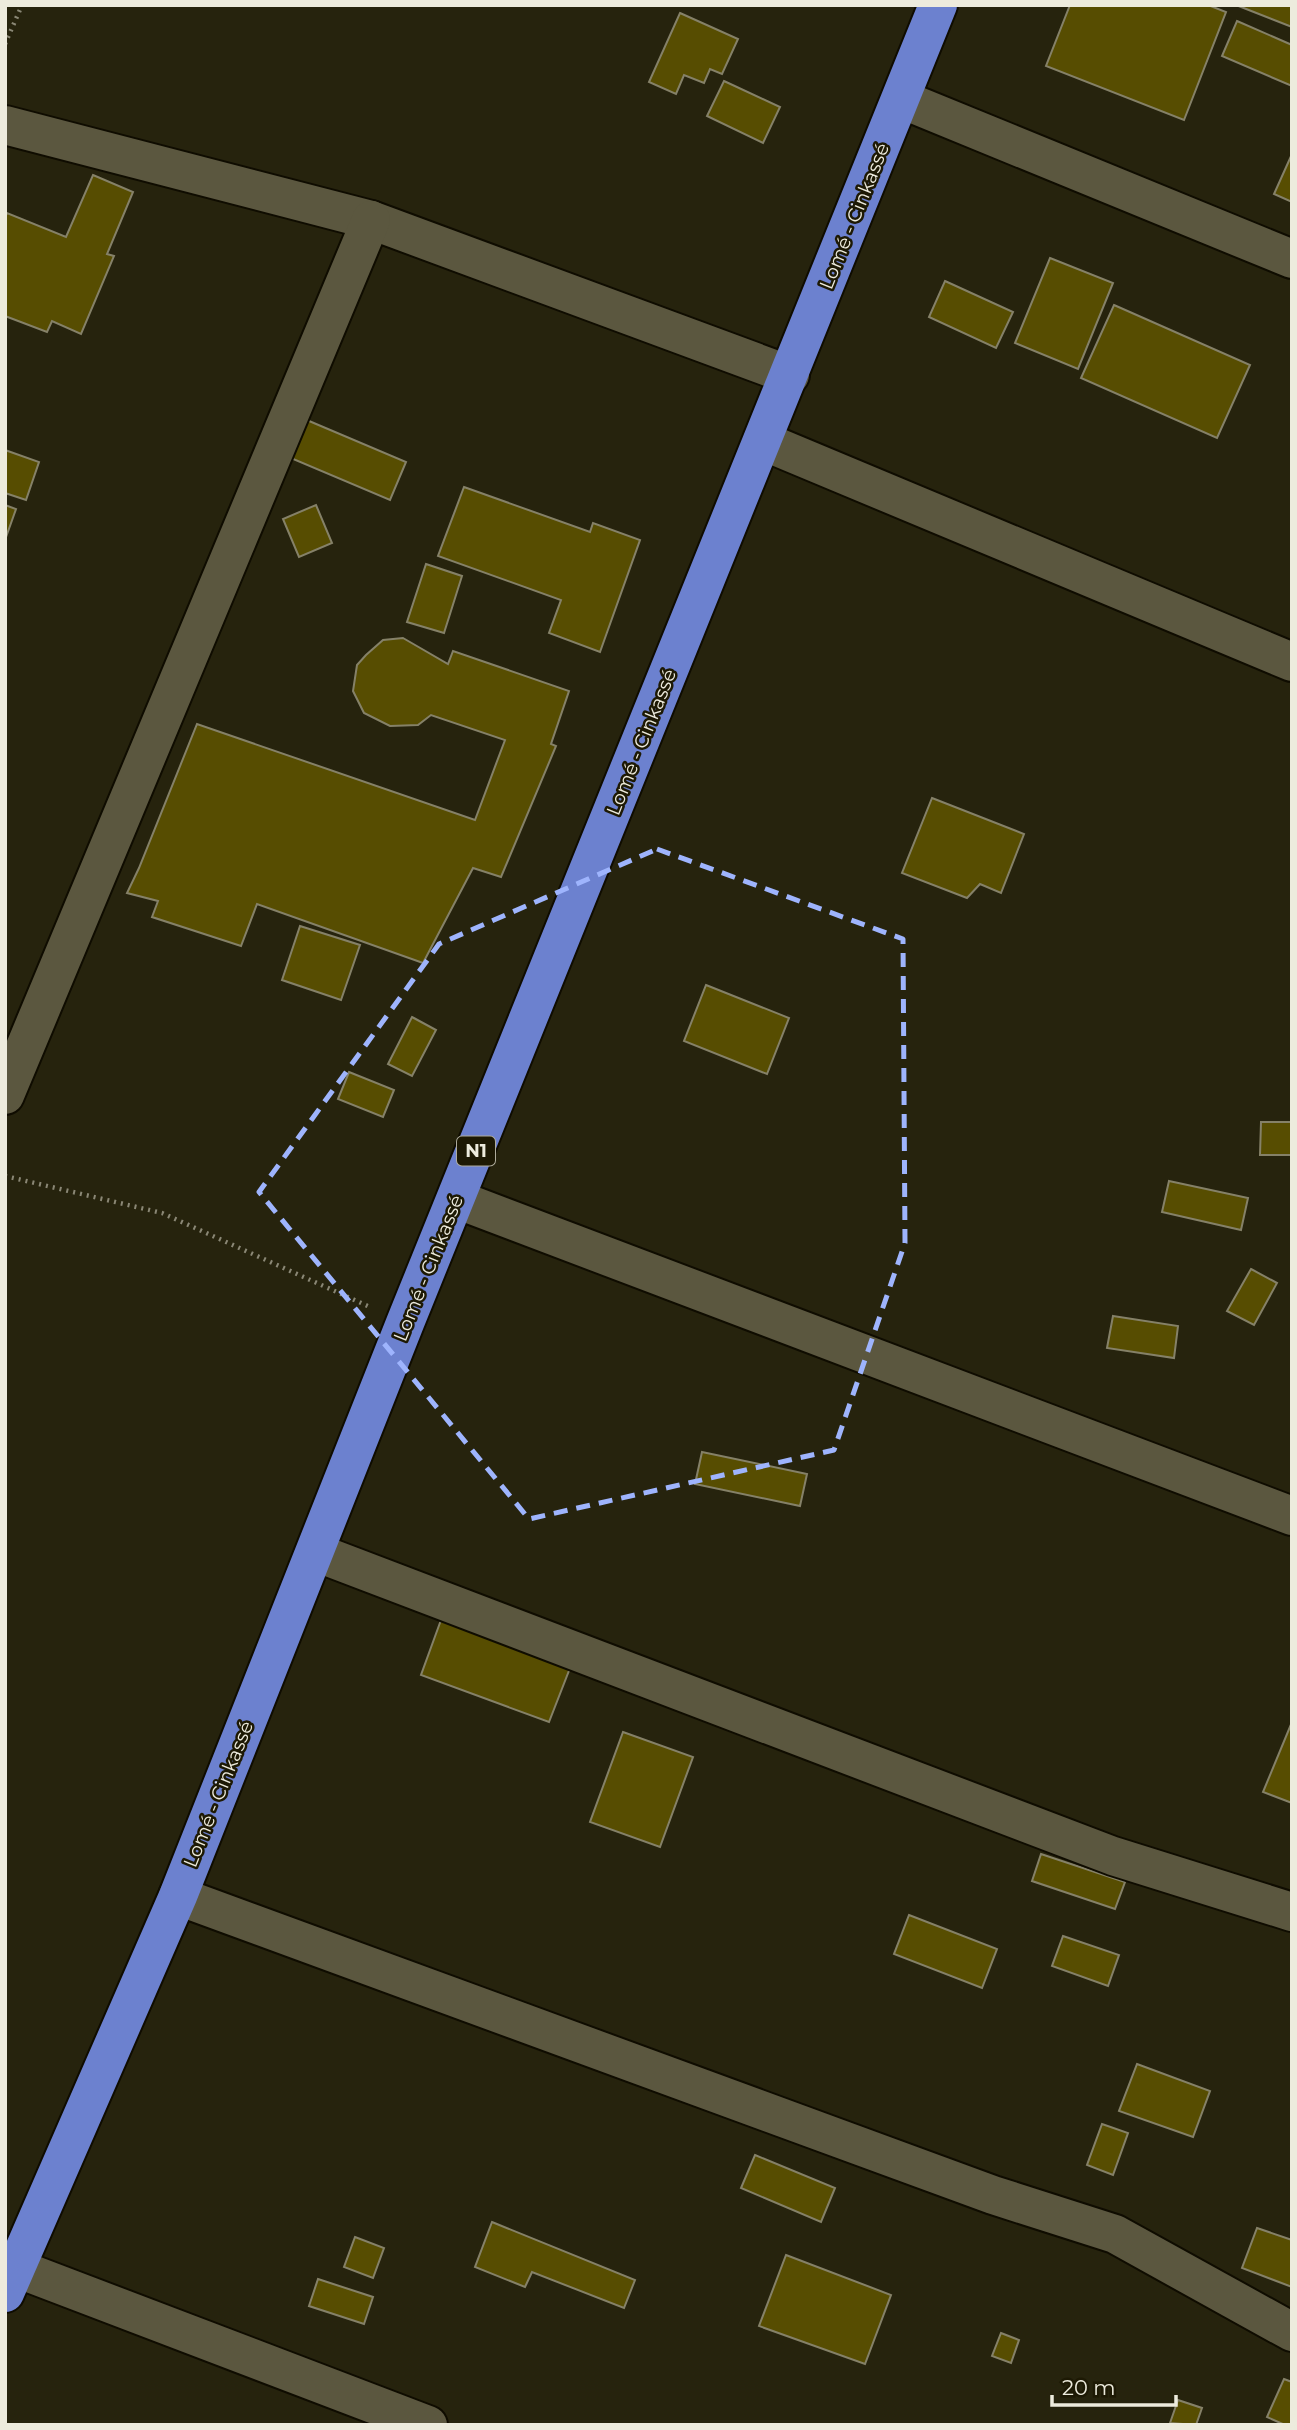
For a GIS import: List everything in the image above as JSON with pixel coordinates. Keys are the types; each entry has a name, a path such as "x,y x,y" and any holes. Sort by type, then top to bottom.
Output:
{"highway":[{"name":"Lomé - Cinkassé","path":"11,2280 178,1896 405,1323 938,5"}],"street":[{"path":"901,99 1292,259"},
{"path":"5,125 371,220 790,375"},
{"path":"5,1095 371,220"},
{"path":"763,441 1292,662"},
{"path":"456,1199 1292,1516"},
{"path":"315,1552 1113,1856 1292,1912"},
{"path":"178,1896 993,2195 1115,2234 1292,2332"},
{"path":"11,2280 428,2425"}],"path":[{"path":"5,44 22,5"},
{"path":"5,1176 162,1213 405,1323"}],"highlighted area":[{"path":"657,849 903,939 905,1243 834,1450 529,1519 259,1192 439,944"}],"building":[{"path":"1070,5 1208,5 1226,12 1184,120 1046,66"},
{"path":"1236,5 1292,5 1292,27"},
{"path":"680,13 738,39 722,74 710,69 704,83 684,75 676,94 649,82"},
{"path":"1237,21 1292,45 1292,86 1222,56"},
{"path":"724,81 780,107 763,143 707,116"},
{"path":"1292,154 1292,202 1274,194"},
{"path":"93,175 133,192 107,254 114,256 81,334 52,321 47,332 5,316 7,213 66,237"},
{"path":"1050,258 1113,283 1078,369 1015,343"},
{"path":"945,281 1013,312 996,348 929,317"},
{"path":"1114,305 1250,365 1217,438 1081,378"},
{"path":"302,418 406,462 390,500 286,456"},
{"path":"5,450 39,462 26,500 5,493"},
{"path":"464,487 590,532 593,523 640,540 600,652 549,633 561,600 438,556"},
{"path":"5,505 16,509 5,540"},
{"path":"316,505 332,543 299,557 283,519"},
{"path":"426,564 462,576 444,633 407,622"},
{"path":"403,638 448,664 453,651 569,691 551,744 556,746 501,877 473,868 423,963 257,904 241,946 152,917 158,901 127,893 197,724 475,820 505,740 431,715 418,725 390,726 364,713 353,691 357,665 366,655 383,640"},
{"path":"932,798 1024,834 1001,893 980,884 967,898 902,873"},
{"path":"300,926 360,945 341,1000 282,980"},
{"path":"706,985 789,1018 767,1074 684,1041"},
{"path":"412,1017 436,1030 412,1076 388,1064"},
{"path":"349,1072 394,1090 383,1117 338,1099"},
{"path":"1261,1122 1292,1122 1292,1155 1260,1155"},
{"path":"1169,1181 1248,1198 1241,1230 1162,1212"},
{"path":"1251,1269 1277,1283 1254,1325 1227,1311"},
{"path":"1113,1316 1178,1326 1174,1358 1107,1348"},
{"path":"702,1452 807,1474 800,1506 695,1484"},
{"path":"441,1620 570,1668 549,1722 421,1675"},
{"path":"1292,1722 1292,1803 1263,1792"},
{"path":"623,1732 693,1757 660,1847 590,1822"},
{"path":"1041,1854 1125,1882 1115,1909 1032,1881"},
{"path":"909,1915 997,1949 982,1988 894,1954"},
{"path":"1063,1936 1119,1955 1108,1986 1052,1966"},
{"path":"1137,2064 1210,2091 1193,2137 1119,2111"},
{"path":"1102,2124 1128,2133 1113,2175 1087,2165"},
{"path":"755,2155 835,2188 821,2222 741,2188"},
{"path":"492,2222 635,2280 624,2308 532,2272 525,2287 475,2267"},
{"path":"1257,2228 1292,2240 1292,2287 1242,2268"},
{"path":"355,2237 384,2248 373,2278 344,2267"},
{"path":"786,2255 891,2295 865,2364 759,2326"},
{"path":"318,2279 373,2297 364,2324 309,2306"},
{"path":"1001,2333 1019,2340 1011,2363 992,2356"},
{"path":"1284,2379 1292,2382 1292,2425 1285,2425 1267,2417"},
{"path":"1178,2400 1202,2408 1196,2425 1170,2423"}]}
